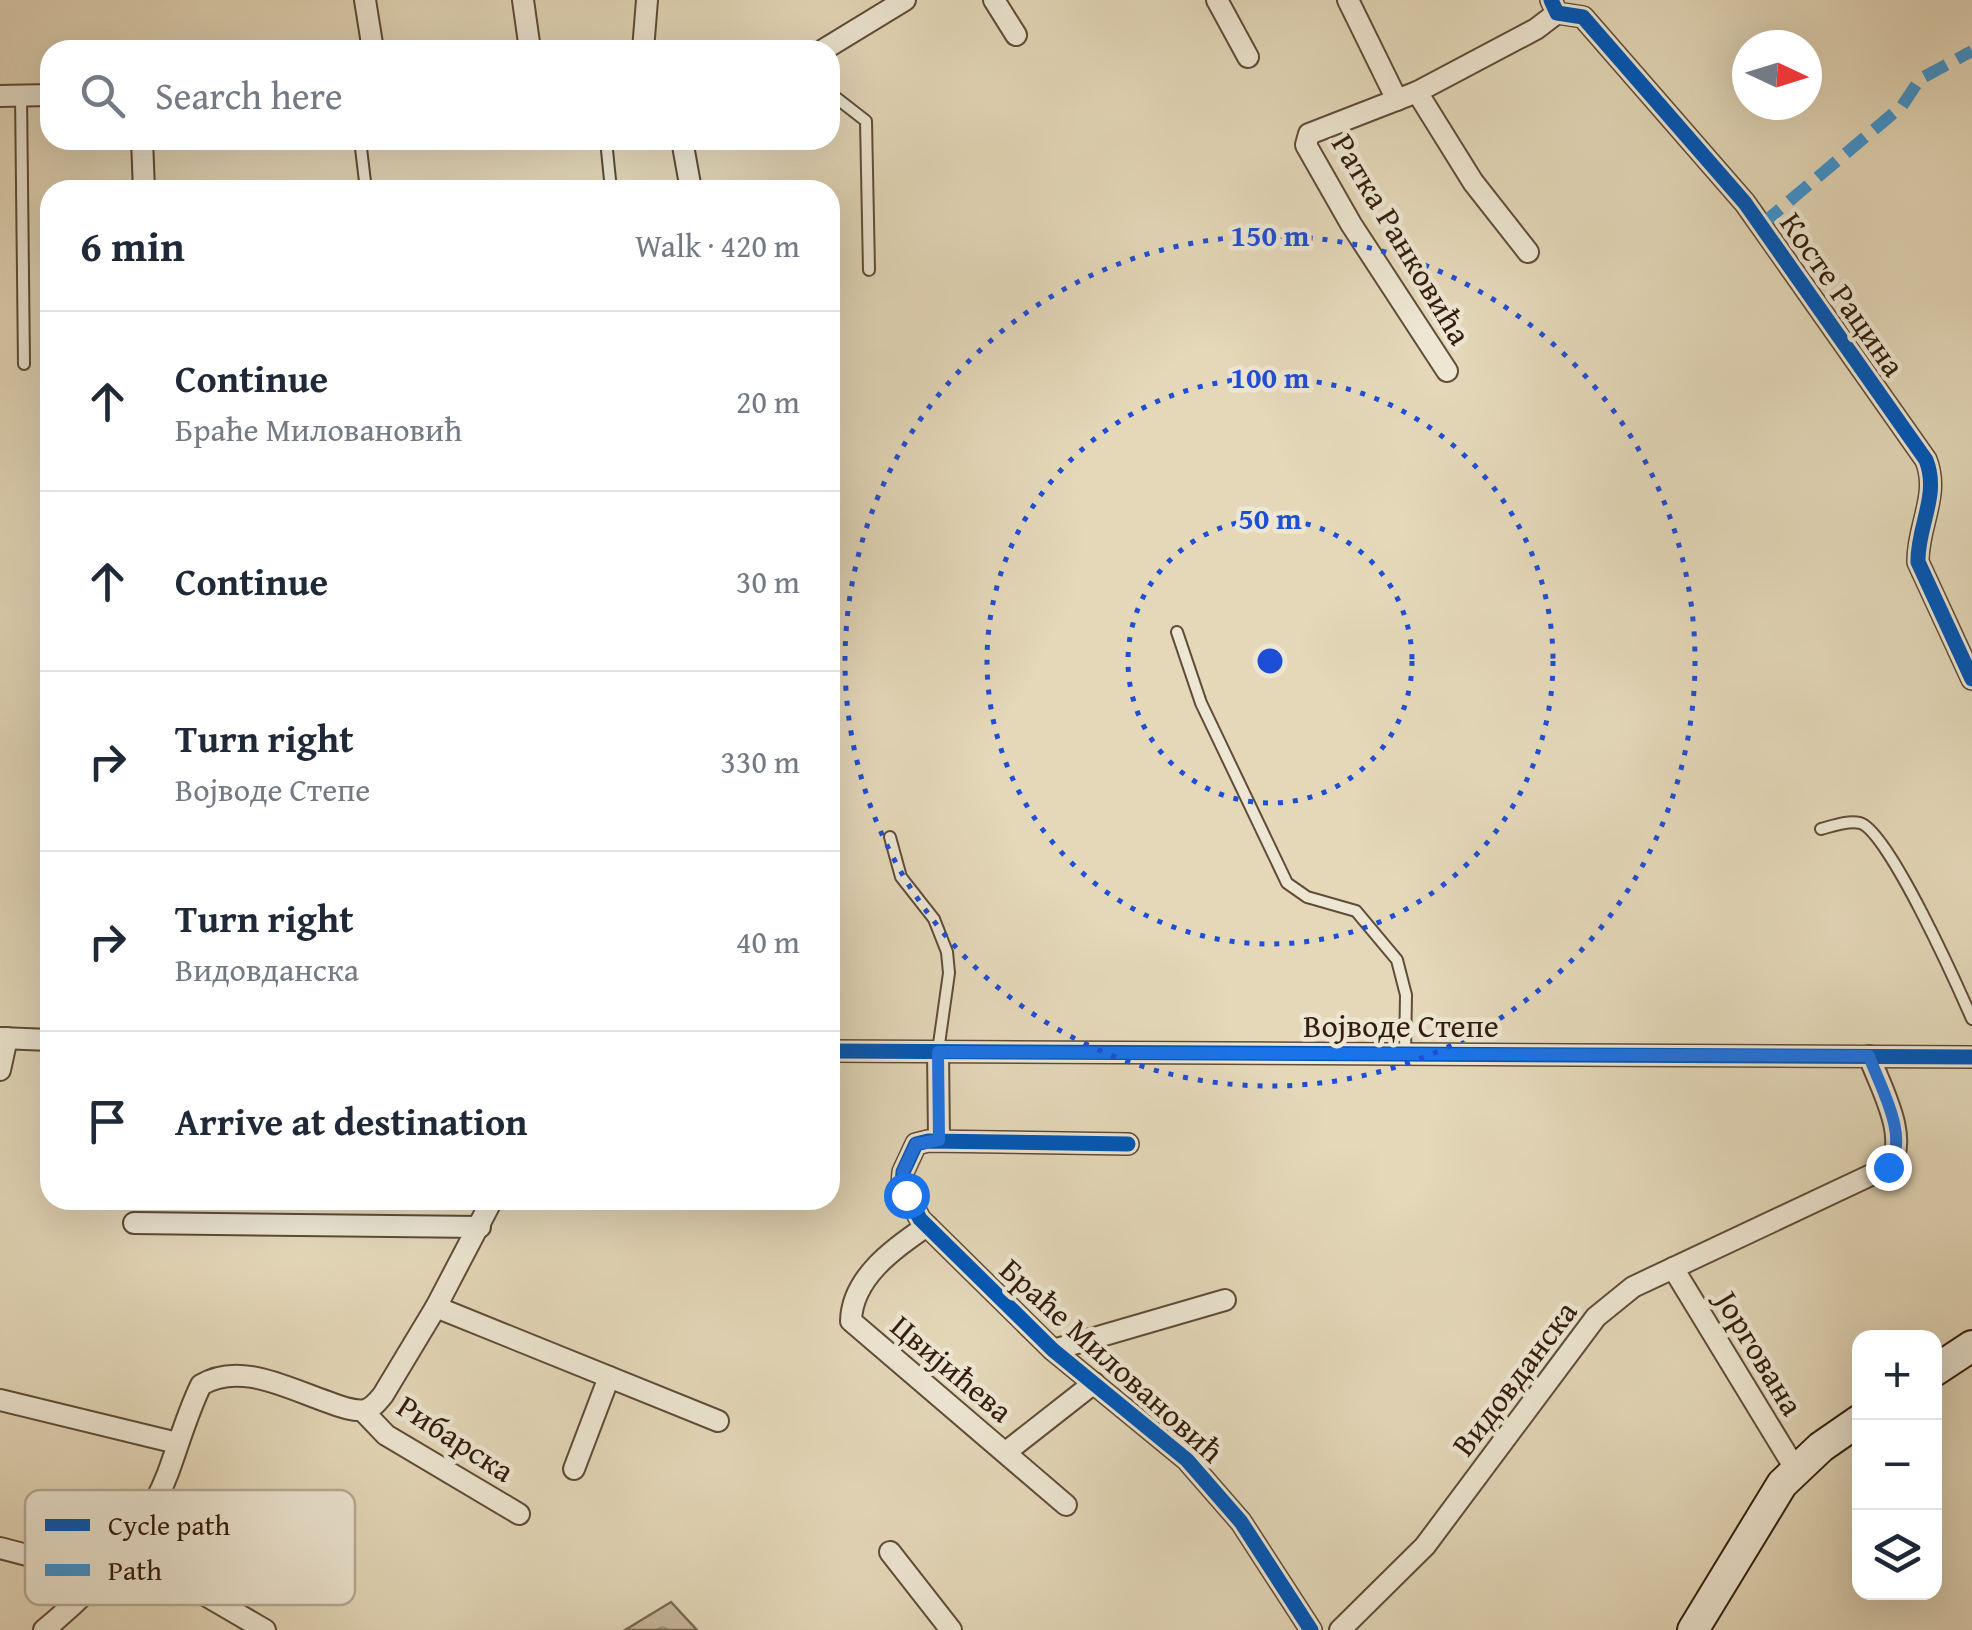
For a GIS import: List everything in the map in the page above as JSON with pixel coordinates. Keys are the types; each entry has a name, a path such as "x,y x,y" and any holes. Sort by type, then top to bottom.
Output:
{"street":[{"path":"366,0 372,40"},
{"path":"523,0 529,40"},
{"path":"644,40 647,0"},
{"path":"839,40 904,0"},
{"path":"994,0 1016,35"},
{"path":"1217,0 1248,56"},
{"path":"1348,0 1407,96 1528,252"},
{"path":"1407,96 1536,28 1554,6"},
{"name":"Косте Рацина","path":"1554,6 1583,17 1746,203 1926,460 1931,487 1918,562 1972,680"},
{"path":"10,95 40,94"},
{"name":"Ратка Ранковића","path":"1407,96 1309,134 1306,145 1351,224 1447,370"},
{"path":"142,150 144,180"},
{"path":"684,150 689,180"},
{"path":"0,1070 4,1038 40,1040"},
{"name":"Војводе Степе","path":"840,1052 1972,1057"},
{"path":"938,1052 934,1140 1128,1144"},
{"name":"Видовданска","path":"1340,1630 1425,1546 1596,1318 1634,1287 1888,1167 1899,1144 1869,1056"},
{"name":"Браће Миловановић","path":"934,1140 916,1144 903,1172 902,1184 926,1226 1053,1350 1187,1460 1241,1522 1312,1630"},
{"path":"160,1490 201,1385 212,1378 255,1377 343,1407 364,1410 382,1395 436,1307 488,1210"},
{"path":"134,1223 480,1227"},
{"name":"Цвијићева","path":"926,1226 889,1252 860,1288 851,1309 851,1321 1066,1504"},
{"name":"Јоргована","path":"1672,1268 1796,1470"},
{"path":"1053,1350 1225,1300"},
{"path":"436,1307 718,1421"},
{"path":"1942,1366 1972,1346"},
{"path":"574,1469 609,1377"},
{"path":"1006,1452 1094,1383"},
{"path":"0,1400 177,1443"},
{"name":"Рибарска","path":"364,1410 386,1435 519,1514"},
{"path":"1693,1630 1764,1511 1796,1470 1852,1426"},
{"path":"0,1548 25,1554"},
{"path":"890,1552 951,1630"},
{"path":"44,1630 71,1605"},
{"path":"222,1605 265,1630"}],"lane":[{"path":"10,95 24,364"},
{"path":"840,100 866,120 868,270"},
{"path":"361,150 365,180"},
{"path":"607,150 610,180"},
{"path":"1177,632 1201,704 1287,883 1307,897 1356,911 1397,960 1406,995 1404,1055"},
{"path":"1821,829 1846,823 1862,823 1868,828 1894,861 1972,1019"},
{"path":"890,837 901,876 934,919 947,952 949,973 938,1052"}],"green space":[{"path":"671,1602 697,1630 625,1630"}],"marked path":[{"path":"1761,225 1902,106 1920,79 1972,51"}],"cycle path":[{"path":"1551,0 1557,13 1583,17 1745,203 1926,460 1931,486 1918,562 1972,679"},
{"path":"840,1051 1972,1057"},
{"path":"1128,1144 928,1141 916,1144 903,1172 902,1184 920,1219 1053,1350 1187,1460 1241,1522 1311,1630"}],"route":[{"path":"906,1195 903,1172 916,1144 939,1140 938,1052 1869,1056 1899,1144 1888,1167"}]}
